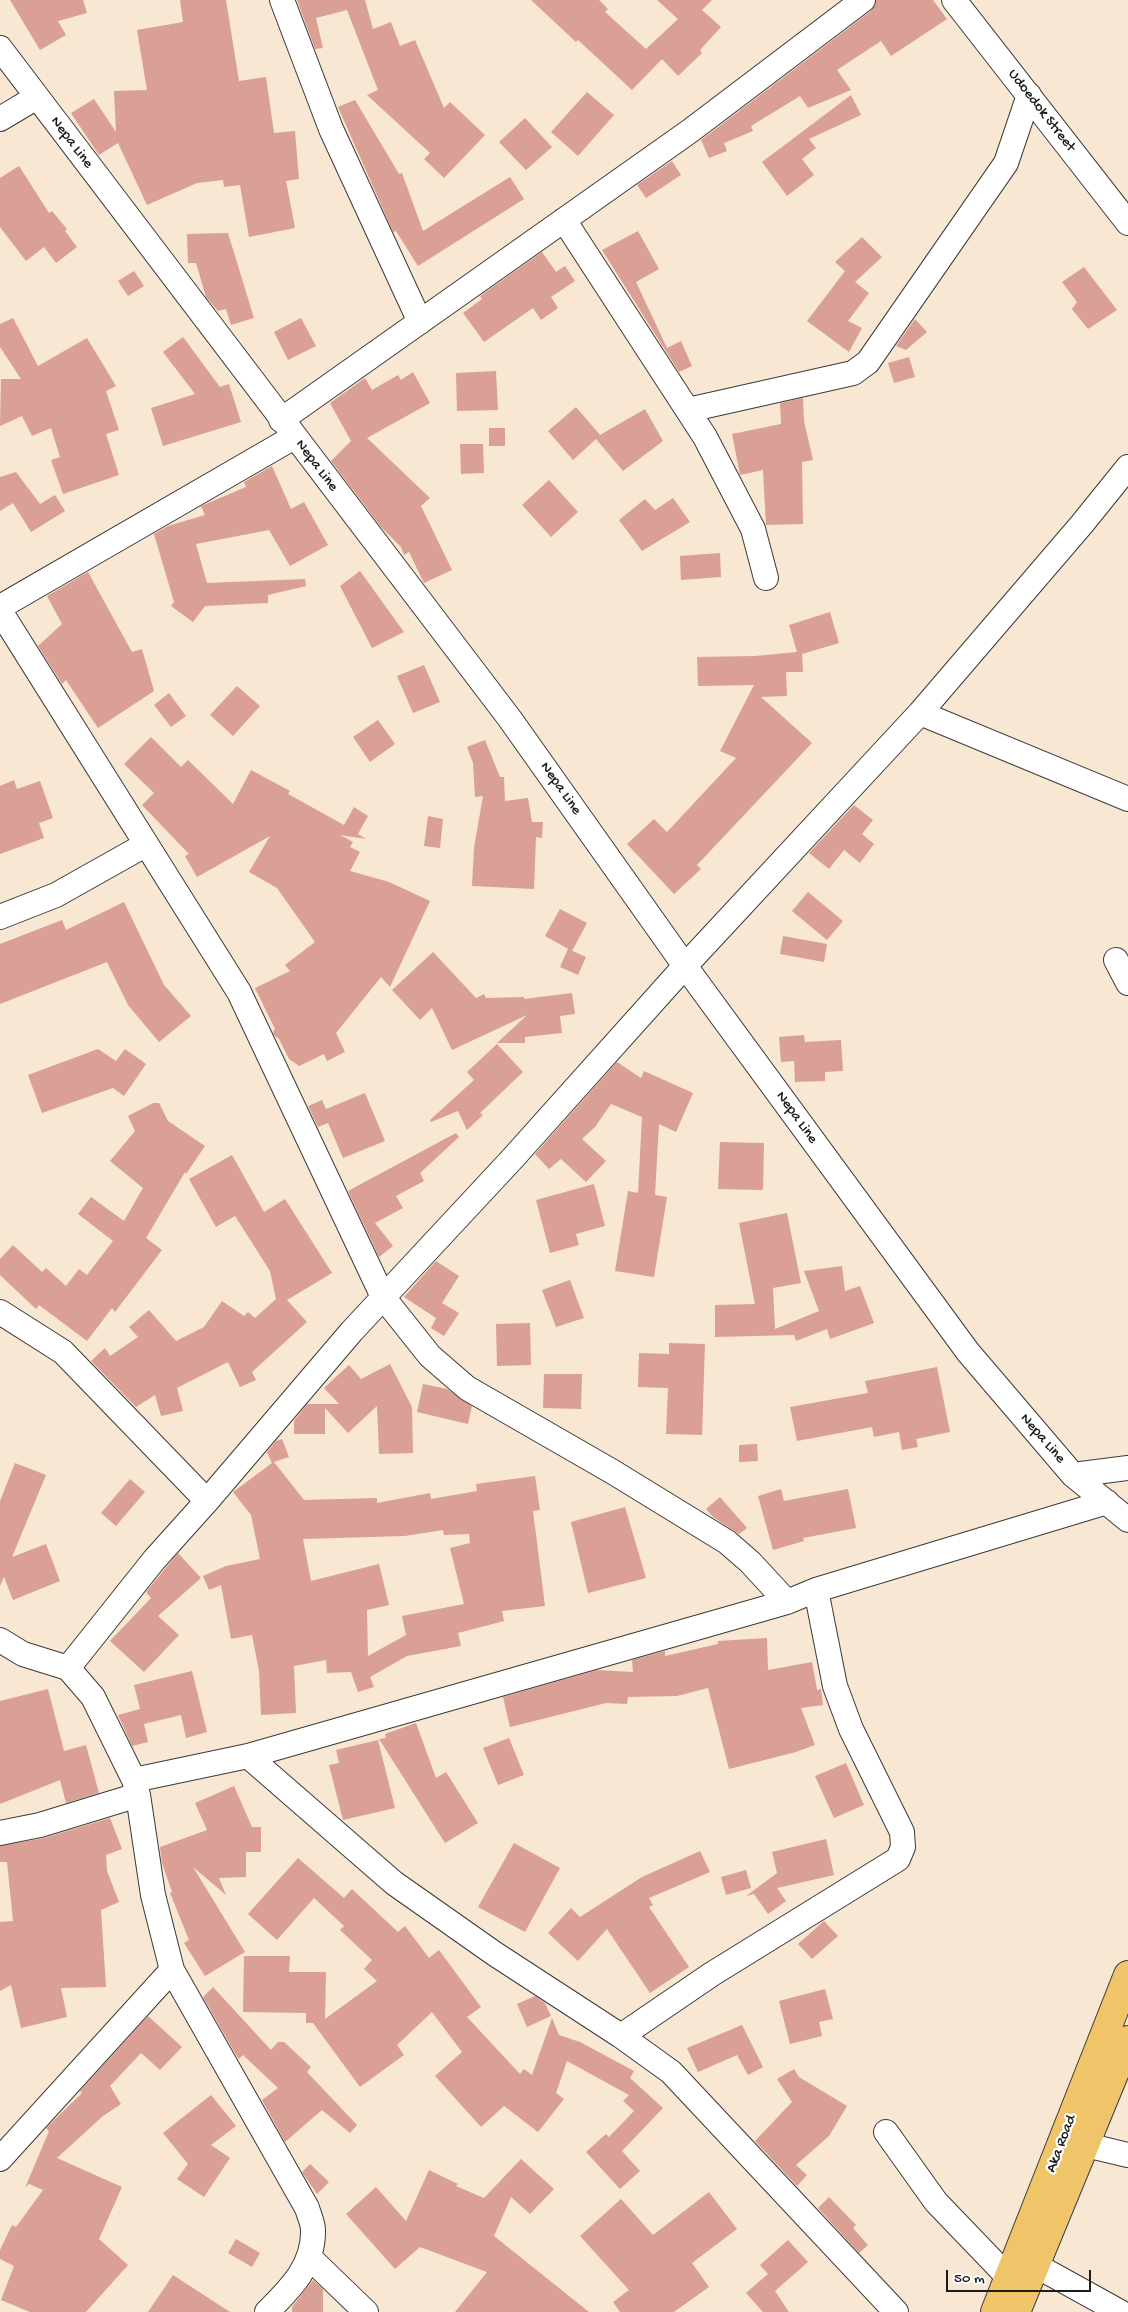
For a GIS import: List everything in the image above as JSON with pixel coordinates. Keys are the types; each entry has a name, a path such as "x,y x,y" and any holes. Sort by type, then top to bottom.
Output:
{"main road":[{"name":"Aka Road","path":"995,2312 1128,1975"},
{"name":"Aka Road","path":"1016,2312 1128,2040"}],"street":[{"path":"282,0 331,129 420,322"},
{"path":"787,1602 750,1562 727,1542 612,1472 467,1388 430,1356 383,1297 239,992 145,845 0,609 287,428 420,322 690,131 863,0"},
{"name":"Udoedok Street","path":"954,0 1128,223"},
{"name":"Nepa Line","path":"0,48 510,719 685,966 968,1352 1072,1475 1128,1520"},
{"path":"688,410 853,373 868,362 1006,163 1029,95"},
{"path":"0,119 37,97"},
{"path":"564,220 705,437 753,529 766,578"},
{"path":"68,1668 154,1560 207,1501 352,1331 513,1158 685,966 920,713 1082,524 1128,467"},
{"path":"920,713 1128,799"},
{"path":"0,917 56,895 145,845"},
{"path":"1116,960 1128,983"},
{"path":"0,1312 63,1352 207,1501"},
{"path":"1072,1475 1128,1468"},
{"path":"0,1832 40,1824 136,1787 787,1602 816,1590 1107,1502"},
{"path":"621,2036 712,1974 898,1859 903,1847 902,1832 851,1728 836,1686 816,1590"},
{"path":"0,1640 24,1654 68,1668 93,1697 136,1787 153,1895 172,1970 307,2208 313,2229 310,2258 294,2286 267,2312"},
{"path":"248,1756 394,1883 495,1954 621,2036 670,2072 896,2312"},
{"path":"0,2159 172,1970"},
{"path":"886,2132 936,2202 1009,2278"},
{"path":"1086,2145 1128,2155"},
{"path":"310,2258 366,2312"},
{"path":"1036,2265 1120,2312"}],"building":[{"path":"10,0 83,0 87,13 58,21 66,35 40,50"},
{"path":"180,0 226,0 239,81 266,77 274,133 295,131 299,179 286,181 295,228 249,237 240,185 224,187 223,180 197,183 147,205 118,143 99,155 71,113 94,99 116,132 114,91 147,90 137,30 183,22"},
{"path":"297,0 365,0 373,29 391,22 400,46 415,40 444,108 450,102 485,135 444,178 424,159 430,153 367,95 378,90 347,10 316,18 323,48 315,49"},
{"path":"531,0 599,0 608,9 605,12 646,49 678,19 657,0 712,0 702,10 721,27 700,50 702,53 678,76 662,59 632,90"},
{"path":"876,0 933,0 947,19 891,56 881,41 837,70 851,90 808,108 800,96 751,126 753,131 724,143 727,151 709,158 701,140 871,11"},
{"path":"587,92 614,115 578,156 551,132"},
{"path":"851,95 861,115 809,139 816,148 802,159 814,175 787,196 762,162"},
{"path":"355,100 399,174 402,173 423,231 510,177 524,199 418,266 396,231 393,232 338,107"},
{"path":"525,118 552,147 526,170 499,142"},
{"path":"672,161 681,175 646,198 637,185"},
{"path":"19,166 49,213 52,211 67,229 65,231 77,247 56,263 44,247 26,261 0,227 0,178"},
{"path":"638,231 659,269 636,282 667,348 681,341 692,366 679,372 602,250"},
{"path":"228,233 254,318 231,325 226,309 218,311 206,297 196,263 188,263 187,234"},
{"path":"862,237 882,257 855,282 869,293 848,321 862,328 849,352 807,321 845,271 835,262"},
{"path":"542,252 556,272 565,266 575,281 551,297 558,308 541,320 533,308 484,342 463,313 482,299 480,296"},
{"path":"1084,267 1117,310 1088,329 1072,309 1077,302 1062,282"},
{"path":"134,271 144,286 128,296 118,281"},
{"path":"13,318 38,366 87,338 116,386 106,391 119,430 106,434 119,475 63,494 51,460 60,457 51,428 32,436 22,416 0,426 1,379 21,379 0,347 0,324"},
{"path":"301,318 316,346 288,360 274,332"},
{"path":"915,319 927,332 906,350 896,346"},
{"path":"183,337 220,387 229,384 241,422 163,446 151,408 195,394 163,352"},
{"path":"909,357 915,377 894,383 888,363"},
{"path":"496,371 498,410 457,411 456,373"},
{"path":"413,372 430,403 367,438 430,498 421,506 452,570 424,583 409,552 404,555 401,547 381,527 331,461 351,441 330,403 365,378 372,390 398,375 401,380"},
{"path":"803,398 804,421 813,460 802,462 803,524 766,525 763,470 740,475 732,434 781,424 780,403"},
{"path":"576,407 600,435 645,409 663,441 623,471 596,439 573,460 548,431"},
{"path":"489,428 505,428 505,446 489,446"},
{"path":"460,444 483,444 484,473 461,474"},
{"path":"272,466 291,509 304,502 328,545 290,566 269,530 196,544 207,583 305,579 306,586 268,595 268,603 205,606 193,622 171,606 174,602 154,534 168,526 205,515 201,506 246,487 244,482"},
{"path":"16,472 40,504 55,495 65,511 31,532 13,503 0,511 0,477"},
{"path":"549,480 578,512 551,537 522,505"},
{"path":"673,498 690,522 642,551 619,520 645,499 655,510"},
{"path":"720,553 721,577 681,580 680,556"},
{"path":"360,571 404,632 372,648 340,586"},
{"path":"88,572 132,652 142,649 154,691 98,728 66,680 62,684 38,646 62,624 47,596"},
{"path":"830,612 839,643 802,654 803,672 786,672 787,696 761,697 812,743 697,865 701,869 674,894 627,844 654,819 667,832 736,758 720,751 754,685 698,686 697,657 755,656 797,652 789,625"},
{"path":"424,665 440,702 413,713 397,676"},
{"path":"237,686 260,706 233,736 210,715"},
{"path":"169,693 186,716 171,727 154,705"},
{"path":"378,720 395,744 370,762 353,737"},
{"path":"151,737 181,767 188,760 233,804 251,770 290,791 288,794 344,825 354,807 368,816 358,834 366,839 340,835 353,842 350,847 360,852 350,871 389,882 430,901 390,987 381,977 336,1033 345,1052 327,1061 324,1054 299,1066 289,1059 279,1039 274,1035 275,1029 255,988 290,971 285,965 315,942 277,888 249,872 270,836 197,877 185,856 189,854 142,805 154,793 124,764"},
{"path":"485,740 500,777 504,777 505,801 528,798 532,822 543,822 542,838 536,837 534,889 472,886 474,848 483,796 475,797 473,763 467,747"},
{"path":"14,780 17,789 40,781 53,818 39,823 44,838 0,854 0,786"},
{"path":"854,805 873,820 862,834 874,844 860,863 844,850 829,869 809,853"},
{"path":"428,816 443,819 440,848 424,846"},
{"path":"808,892 843,921 827,940 792,911"},
{"path":"124,902 164,985 191,1016 159,1042 128,1005 107,962 0,1004 0,944 62,920 66,930"},
{"path":"560,909 587,923 572,951 545,936"},
{"path":"783,936 827,944 824,962 780,954"},
{"path":"568,949 586,957 578,975 560,967"},
{"path":"433,952 476,998 484,994 486,998 524,997 524,999 572,993 575,1014 560,1016 562,1033 525,1037 525,1043 497,1043 527,1015 452,1050 432,1008 420,1020 392,990"},
{"path":"804,1035 805,1042 841,1040 843,1071 825,1072 825,1081 795,1082 794,1061 781,1062 779,1037"},
{"path":"497,1044 523,1072 480,1113 483,1115 467,1130 458,1111 431,1122 430,1120 474,1080 467,1072"},
{"path":"98,1049 116,1061 125,1049 146,1064 124,1096 113,1088 42,1113 28,1075"},
{"path":"617,1062 641,1078 644,1071 693,1093 676,1132 659,1124 655,1195 667,1197 654,1277 615,1271 628,1191 638,1193 642,1117 611,1104 595,1127 582,1139 606,1161 586,1182 561,1159 549,1169 535,1154"},
{"path":"365,1093 385,1141 343,1158 328,1123 318,1127 308,1106 322,1100 326,1109"},
{"path":"153,1103 159,1103 168,1121 205,1146 186,1174 185,1172 146,1238 162,1250 115,1312 112,1308 87,1341 39,1305 36,1309 0,1275 0,1259 13,1245 42,1272 46,1268 66,1286 79,1269 87,1275 113,1241 78,1214 91,1197 124,1221 143,1188 110,1161 135,1131 128,1116"},
{"path":"456,1133 459,1137 420,1173 424,1181 396,1196 403,1208 375,1223 393,1246 379,1257 348,1191"},
{"path":"720,1142 764,1143 763,1190 718,1189"},
{"path":"232,1155 264,1212 285,1199 332,1273 287,1300 307,1322 252,1372 256,1380 240,1387 228,1362 177,1388 183,1411 161,1416 155,1395 136,1407 91,1361 105,1348 110,1356 138,1337 129,1327 149,1310 176,1341 204,1327 222,1301 244,1316 248,1312 255,1318 276,1299 270,1271 235,1216 216,1227 189,1179"},
{"path":"594,1184 605,1226 576,1234 579,1245 550,1253 536,1200"},
{"path":"787,1213 801,1283 773,1288 775,1329 819,1311 804,1271 842,1266 845,1291 860,1286 874,1323 830,1339 827,1329 796,1341 794,1335 715,1337 715,1305 755,1304 739,1223"},
{"path":"436,1261 459,1276 442,1303 459,1313 444,1336 431,1328 436,1318 404,1297"},
{"path":"570,1280 584,1318 556,1327 542,1290"},
{"path":"530,1323 531,1365 497,1366 496,1324"},
{"path":"669,1343 705,1344 702,1435 666,1434 668,1388 638,1387 639,1353 669,1354"},
{"path":"390,1364 412,1407 413,1453 379,1454 377,1406 348,1433 325,1408 325,1434 294,1434 294,1421 307,1404 339,1404 324,1388 349,1365 361,1379"},
{"path":"937,1367 950,1432 916,1439 918,1447 902,1450 899,1432 874,1437 872,1427 797,1441 790,1407 868,1393 865,1381"},
{"path":"544,1374 582,1374 581,1409 543,1408"},
{"path":"423,1384 447,1389 472,1406 468,1424 417,1412"},
{"path":"282,1439 289,1457 274,1462 304,1500 377,1498 377,1503 430,1493 431,1499 477,1491 476,1484 535,1476 540,1510 533,1511 545,1606 502,1611 504,1621 458,1633 461,1646 407,1656 370,1677 374,1687 358,1692 351,1672 327,1673 326,1660 294,1666 296,1713 261,1715 259,1671 252,1635 231,1639 221,1585 209,1590 203,1576 226,1566 260,1559 251,1515 233,1492 272,1463 267,1452 276,1441","holes":["443,1530 444,1535 469,1534 470,1543 450,1548 464,1604 402,1616 406,1635 368,1656 367,1610 389,1605 379,1564 311,1581 303,1539 405,1536"]},
{"path":"757,1444 758,1461 739,1462 739,1445"},
{"path":"15,1463 46,1475 12,1557 46,1544 60,1581 13,1600 4,1577 0,1586 0,1501"},
{"path":"130,1479 145,1492 116,1526 101,1513"},
{"path":"781,1489 784,1501 848,1489 856,1528 803,1538 804,1541 773,1550 758,1496"},
{"path":"720,1497 747,1528 739,1534 713,1517 706,1509"},
{"path":"625,1507 646,1578 588,1593 571,1522"},
{"path":"178,1553 201,1578 158,1616 179,1635 144,1672 110,1641 151,1598 146,1592"},
{"path":"767,1638 768,1670 812,1662 817,1690 821,1689 823,1705 801,1708 815,1745 796,1752 729,1769 708,1688 677,1696 628,1697 627,1704 606,1703 510,1727 503,1697 597,1670 633,1672 632,1660 665,1651 665,1656 718,1644 718,1641"},
{"path":"192,1671 207,1732 186,1738 181,1715 144,1724 148,1742 132,1746 118,1715 140,1709 134,1685"},
{"path":"48,1689 64,1751 86,1745 99,1793 66,1803 60,1780 0,1804 0,1701"},
{"path":"416,1723 436,1778 446,1772 478,1823 445,1843 379,1739 386,1738 385,1734"},
{"path":"509,1738 524,1775 498,1785 483,1748"},
{"path":"378,1740 395,1808 343,1820 329,1765 339,1763 336,1750"},
{"path":"846,1763 864,1805 834,1818 815,1776"},
{"path":"234,1786 252,1827 261,1827 261,1852 246,1852 246,1877 219,1878 226,1895 193,1867 245,1952 205,1976 184,1943 189,1940 170,1893 172,1892 162,1863 160,1847 207,1830 195,1803"},
{"path":"110,1818 122,1849 106,1855 107,1871 119,1902 101,1910 106,1987 61,1988 67,2017 21,2028 11,1985 0,1991 0,1922 13,1921 7,1862 0,1862 0,1846 44,1838"},
{"path":"826,1839 834,1875 777,1888 786,1901 768,1914 754,1894 746,1896 777,1873 772,1852"},
{"path":"514,1843 560,1868 525,1932 478,1907"},
{"path":"700,1851 710,1872 649,1898 653,1905 649,1907 689,1967 650,1993 607,1929 578,1961 548,1933 571,1908 580,1917 642,1877"},
{"path":"298,1858 344,1898 352,1889 398,1932 405,1926 429,1958 439,1950 481,2007 467,2017 520,2074 524,2069 532,2075 552,2018 559,2035 580,2042 634,2071 630,2078 663,2108 622,2151 640,2171 620,2189 586,2152 606,2134 609,2137 634,2111 623,2101 629,2095 567,2061 556,2093 564,2099 538,2132 504,2106 481,2127 435,2076 462,2052 432,2012 397,2045 404,2055 360,2087 313,2023 306,2023 306,2013 243,2012 244,1956 290,1956 289,1972 326,1972 325,2019 377,1981 364,1969 372,1960 340,1930 344,1926 314,1898 277,1940 248,1914"},
{"path":"746,1870 751,1888 726,1895 721,1877"},
{"path":"824,1921 838,1936 812,1959 798,1944"},
{"path":"213,1987 271,2050 278,2042 284,2042 311,2067 307,2072 357,2125 350,2133 322,2110 285,2142 262,2100 278,2088 243,2055 239,2059 236,2055 203,1997"},
{"path":"825,1989 833,2019 819,2022 822,2036 790,2044 779,2001"},
{"path":"535,1996 545,2003 551,2016 527,2027 517,2004"},
{"path":"148,2016 182,2047 160,2070 141,2053 110,2086 121,2104 103,2116 57,2158 122,2187 99,2239 128,2265 86,2312 30,2312 1,2300 14,2266 0,2259 0,2250 12,2225 16,2227 43,2190 29,2184 25,2188 49,2131 46,2128 82,2093 80,2091"},
{"path":"742,2025 763,2067 748,2075 737,2055 698,2072 687,2048"},
{"path":"794,2069 799,2077 847,2106 829,2136 796,2165 807,2175 797,2186 755,2141 792,2102 777,2079"},
{"path":"211,2095 236,2126 211,2145 230,2158 204,2197 177,2179 188,2164 163,2133"},
{"path":"521,2159 554,2189 530,2214 511,2197 494,2236 589,2312 455,2312 487,2272 420,2247 395,2269 346,2214 376,2187 406,2221 429,2170 458,2184 456,2186 484,2198"},
{"path":"310,2164 329,2182 317,2194 302,2172"},
{"path":"709,2192 737,2229 692,2263 709,2287 674,2312 620,2312 613,2302 629,2290 580,2236 621,2199 653,2235"},
{"path":"829,2197 856,2225 853,2228 868,2245 859,2253 818,2208"},
{"path":"236,2239 260,2253 252,2267 228,2253"},
{"path":"788,2240 808,2262 775,2291 789,2312 763,2312 746,2293 768,2274 760,2265"},
{"path":"173,2275 230,2312 148,2312"},
{"path":"313,2280 323,2289 323,2312 292,2312 292,2307"}]}
